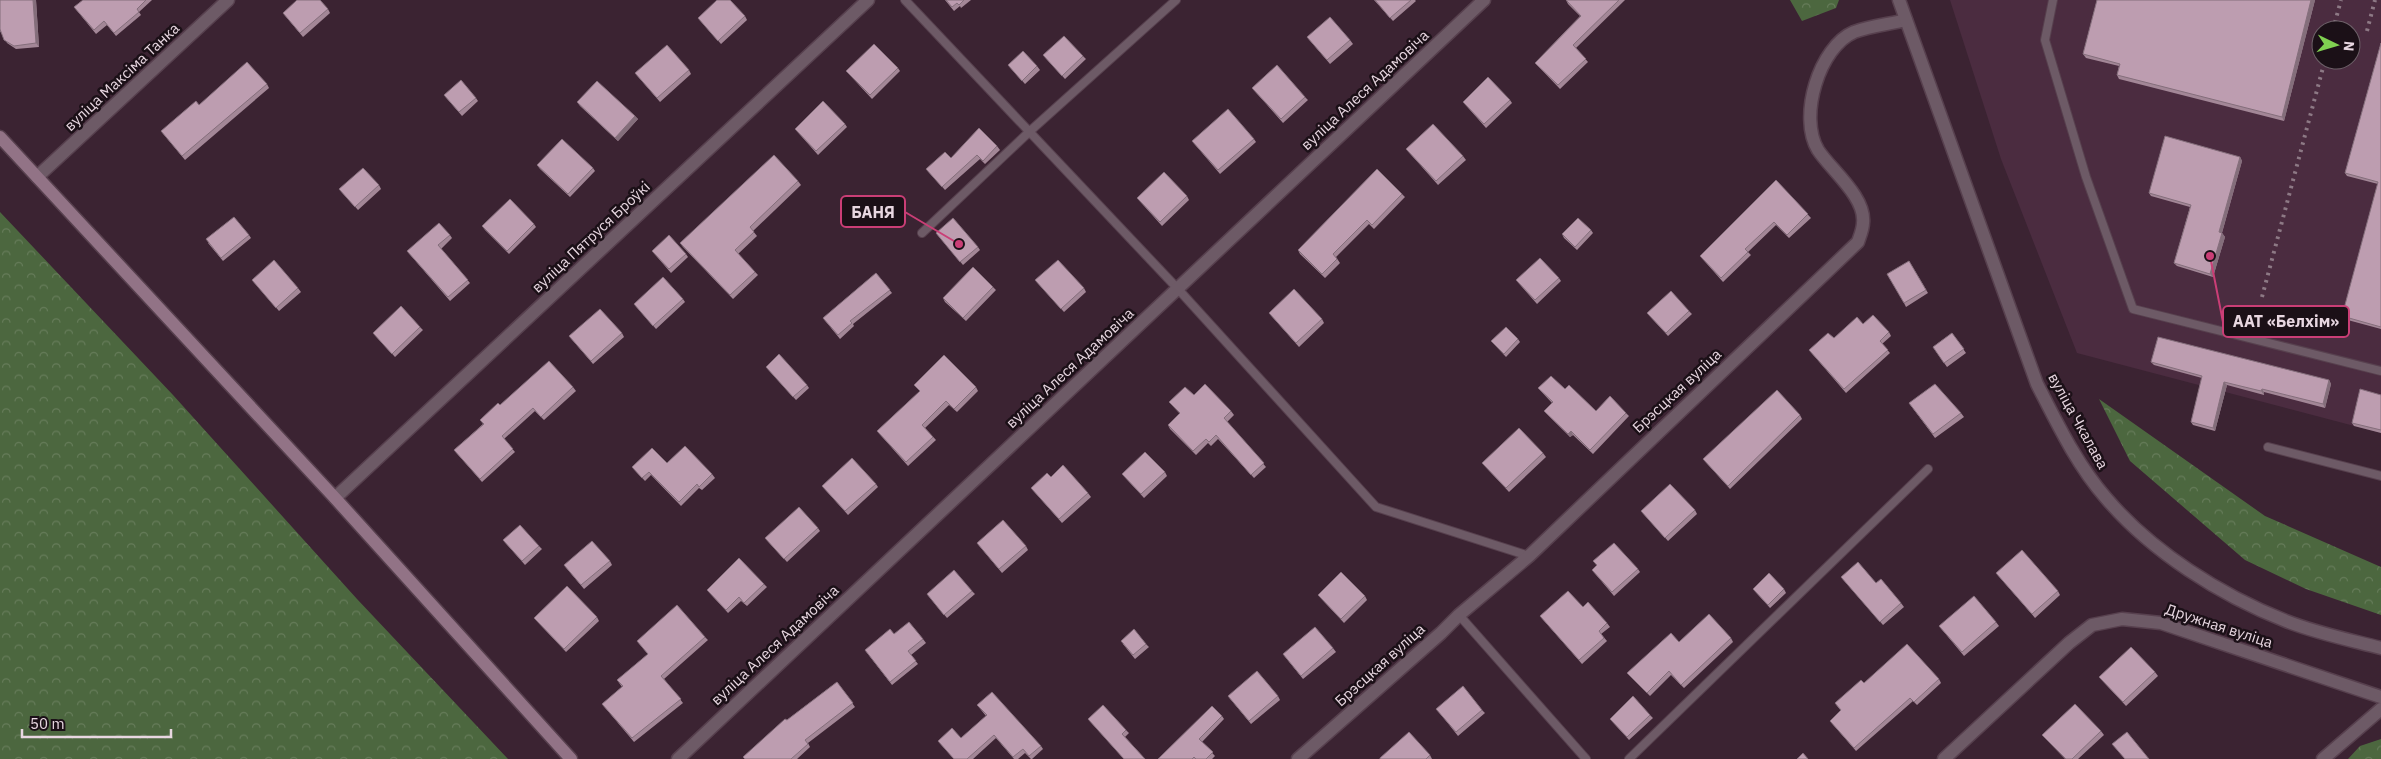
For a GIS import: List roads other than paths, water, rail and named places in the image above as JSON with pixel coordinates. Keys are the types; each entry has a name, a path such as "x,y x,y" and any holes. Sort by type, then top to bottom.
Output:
{"main road":[{"path":"0,137 335,498 571,759"}],"street":[{"name":"вуліца Максіма Танка","path":"37,177 228,0"},
{"name":"вуліца Пятруся Броўкі","path":"335,498 868,0"},
{"name":"вуліца Алеся Адамовіча","path":"678,759 1484,0"},
{"name":"вуліца Чкалава","path":"1899,0 2037,384 2058,424 2104,496 2131,525 2171,557 2242,601 2287,622 2381,648"},
{"name":"Брэсцкая вуліца","path":"1298,759 1528,556 1858,242 1864,222 1858,201 1817,148 1810,120 1811,95 1824,65 1836,46 1854,33 1906,20"},
{"name":"Дружная вуліца","path":"1944,759 2069,643 2092,625 2122,619 2161,623 2381,697"},
{"path":"2323,759 2381,709"}],"lane":[{"path":"904,0 1178,289 1376,507 1528,556"},
{"path":"922,233 1029,132 1176,0"},
{"path":"2053,0 2045,40 2086,177 2133,309 2381,371"},
{"path":"2268,447 2381,476"},
{"path":"1629,759 1928,469"},
{"path":"1459,615 1586,759"}],"railway":[{"path":"2336,20 2341,0"},
{"path":"2367,31 2375,0"},
{"path":"2262,297 2322,70"}],"place":[{"name":"БАНЯ","path":"959,244"},
{"name":"ААТ «Белхім»","path":"2210,256"}]}
